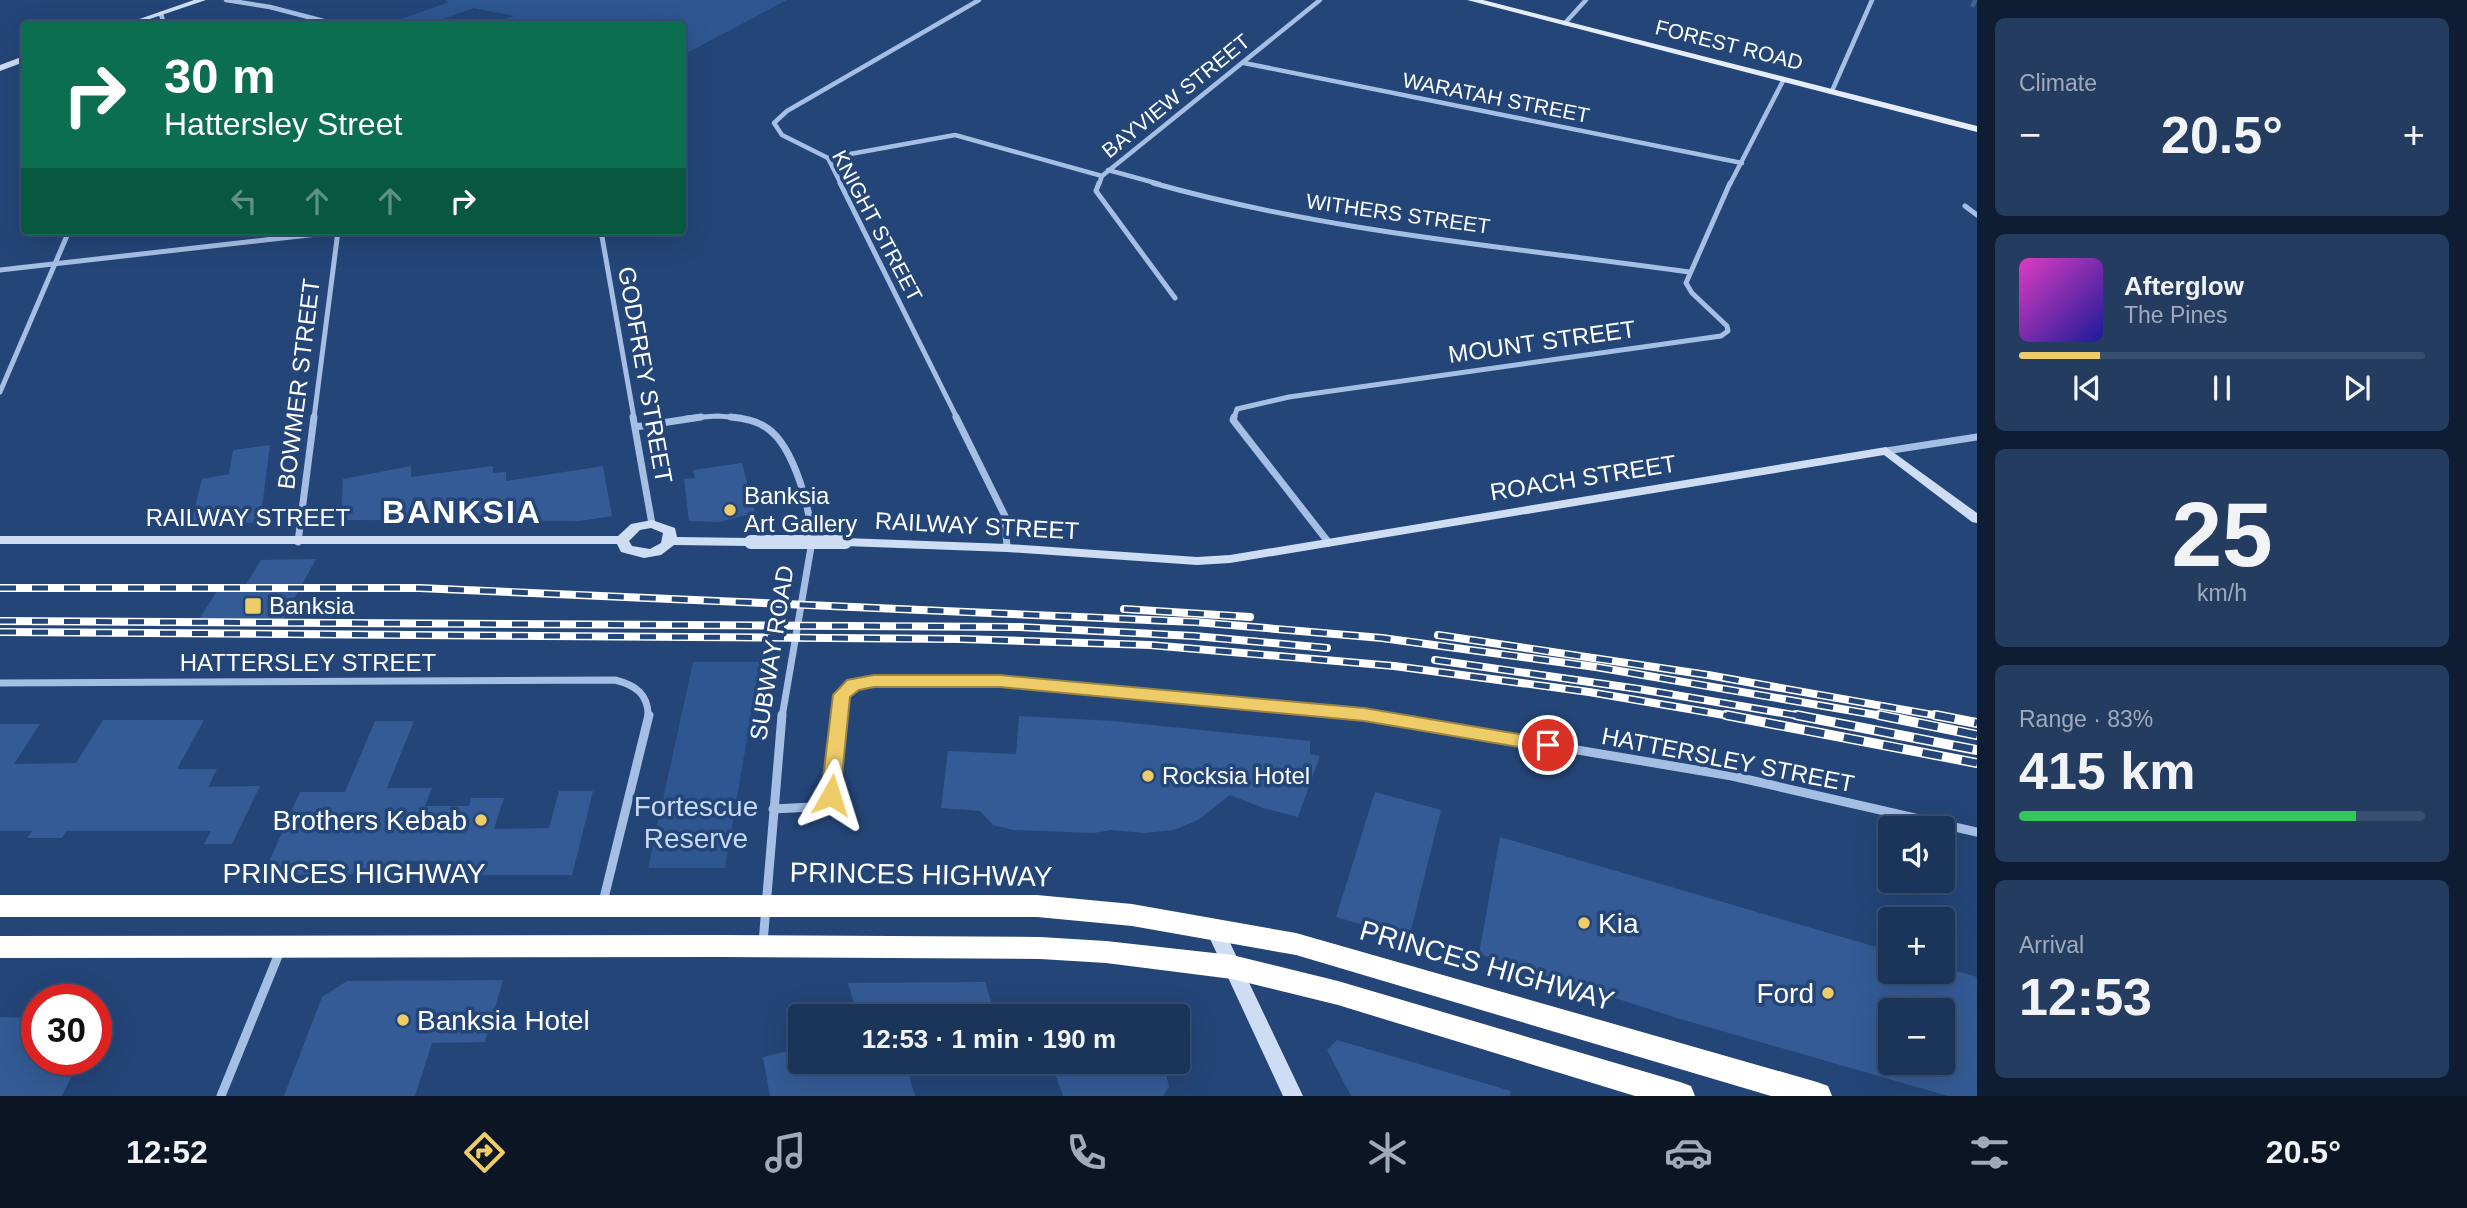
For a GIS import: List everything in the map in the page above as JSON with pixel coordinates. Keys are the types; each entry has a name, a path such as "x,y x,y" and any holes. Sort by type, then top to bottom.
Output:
{"highway":[{"name":"PRINCES HIGHWAY","path":"0,906 1037,906 1132,915 1296,944 1817,1096"},
{"path":"0,947 1040,948 1169,958 1232,967 1338,993 1681,1096"}],"main road":[{"name":"FOREST ROAD","path":"1472,0 1977,129"}],"street":[{"path":"150,21 161,14 202,0"},
{"path":"226,0 271,7 324,21"},
{"path":"254,0 271,7"},
{"name":"KNIGHT STREET","path":"979,0 776,119 774,127 781,135 815,148 828,158 1005,516 1006,548"},
{"name":"BAYVIEW STREET","path":"1175,298 1096,191 1102,176 1320,0"},
{"path":"1565,23 1586,0"},
{"path":"1832,91 1872,0"},
{"path":"161,14 163,21"},
{"path":"0,68 21,60"},
{"name":"WARATAH STREET","path":"1244,62 1742,163"},
{"path":"1689,272 1784,79"},
{"path":"828,158 955,135 1102,176"},
{"name":"WITHERS STREET","path":"1108,170 1227,203 1297,217 1689,272"},
{"path":"1965,206 1977,215"},
{"path":"0,392 67,235"},
{"path":"0,270 304,235"},
{"name":"BOWMER STREET","path":"298,542 337,235"},
{"name":"GODFREY STREET","path":"602,235 652,524"},
{"name":"MOUNT STREET","path":"1329,543 1233,420 1237,409 1289,397 1721,337 1728,331 1727,326 1686,286 1689,272"},
{"name":"SUBWAY ROAD","path":"635,427 713,417 751,421 767,427 778,437 802,493 812,536 797,617 773,809 768,905 762,946"},
{"name":"ROACH STREET","path":"1197,561 1262,554 1977,437"},
{"path":"1886,452 1977,519"},
{"path":"652,524 670,531 670,541 654,553 638,554 626,549 622,540 636,527 652,524"},
{"name":"RAILWAY STREET","path":"0,540 622,540"},
{"name":"RAILWAY STREET","path":"670,541 845,542 1006,548 1197,561"},
{"name":"HATTERSLEY STREET","path":"773,809 812,807 831,795 842,695 846,689 863,682 944,679 1000,681 1364,715 1732,776 1977,832"},
{"name":"HATTERSLEY STREET","path":"0,683 615,680 641,690 649,701 649,714 602,905"},
{"path":"1214,928 1293,1096"},
{"path":"220,1096 282,947"}],"green space":[{"path":"445,0 787,0 686,53 686,21 502,21 514,16 474,8 437,21 395,21 449,2"},
{"name":"Fortescue Reserve","path":"693,662 760,662 725,868 648,868"}],"building":[{"path":"270,445 260,523 191,522 202,479 229,474 233,450"},
{"path":"742,463 755,513 719,522 689,521 684,479 695,478 693,470"},
{"path":"411,466 411,477 493,466 493,473 506,472 506,481 603,466 612,516 580,521 341,520 343,479"},
{"path":"316,559 282,621 198,621 217,591 242,591 261,560"},
{"name":"Rocksia Hotel","path":"1019,716 1113,721 1310,741 1310,754 1320,756 1298,817 1263,808 1230,795 1198,820 1174,830 1145,833 1111,830 1094,833 1013,830 993,825 980,811 941,808 948,751 1016,754"},
{"path":"103,720 204,720 177,769 217,769 208,787 260,786 232,844 204,844 211,831 66,831 62,838 27,838 32,831 0,831 0,724 40,724 14,764 76,763"},
{"path":"375,721 414,721 387,788 432,788 425,806 469,806 471,798 504,798 494,829 549,828 559,791 593,791 572,875 443,875 448,861 406,861 401,874 263,875 300,792 345,792"},
{"path":"1375,792 1441,810 1409,938 1336,917"},
{"path":"1500,837 1878,947 1878,984 1955,984 1955,971 1977,977 1977,1096 1948,1096 1677,1018 1479,954"},
{"name":"Banksia Hotel","path":"503,980 485,1042 432,1043 415,1096 284,1096 322,997 347,981"},
{"path":"985,982 992,1004 854,1004 848,983"},
{"path":"0,1017 21,1018 21,1075 72,1075 62,1096 0,1096"},
{"path":"1337,1040 1511,1091 1510,1096 1351,1096 1327,1050"},
{"path":"788,1051 788,1074 909,1074 915,1096 770,1096 763,1057"},
{"path":"1055,1074 1166,1074 1169,1087 1163,1096 1063,1096"}],"tunnel":[{"path":"1973,0 1977,2"}],"railway":[{"path":"0,588 419,588 1195,622 1382,638 1596,667 1888,717"},
{"path":"1124,609 1250,617"},
{"path":"0,621 1019,627 1194,636 1327,648"},
{"path":"0,632 961,639 1150,645 1394,666 1589,692 1736,717"},
{"path":"1438,635 1708,675 1944,717"},
{"path":"1435,660 1639,689 1806,717"},
{"path":"1726,715 1977,763"},
{"path":"1796,715 1977,750"},
{"path":"1879,715 1977,735"},
{"path":"1935,715 1977,723"}],"place":[{"name":"Banksia Art Gallery","path":"730,510"},
{"name":"Banksia","path":"253,606"},
{"name":"Rocksia Hotel","path":"1148,776"},
{"name":"Brothers Kebab","path":"481,820"},
{"name":"Kia","path":"1584,923"},
{"name":"Ford","path":"1828,993"},
{"name":"Banksia Hotel","path":"403,1020"}],"district":[{"name":"BANKSIA","path":"462,512"}],"route":[{"path":"831,795 842,695 853,684 874,681 1000,681 1364,715 1548,745"}]}
